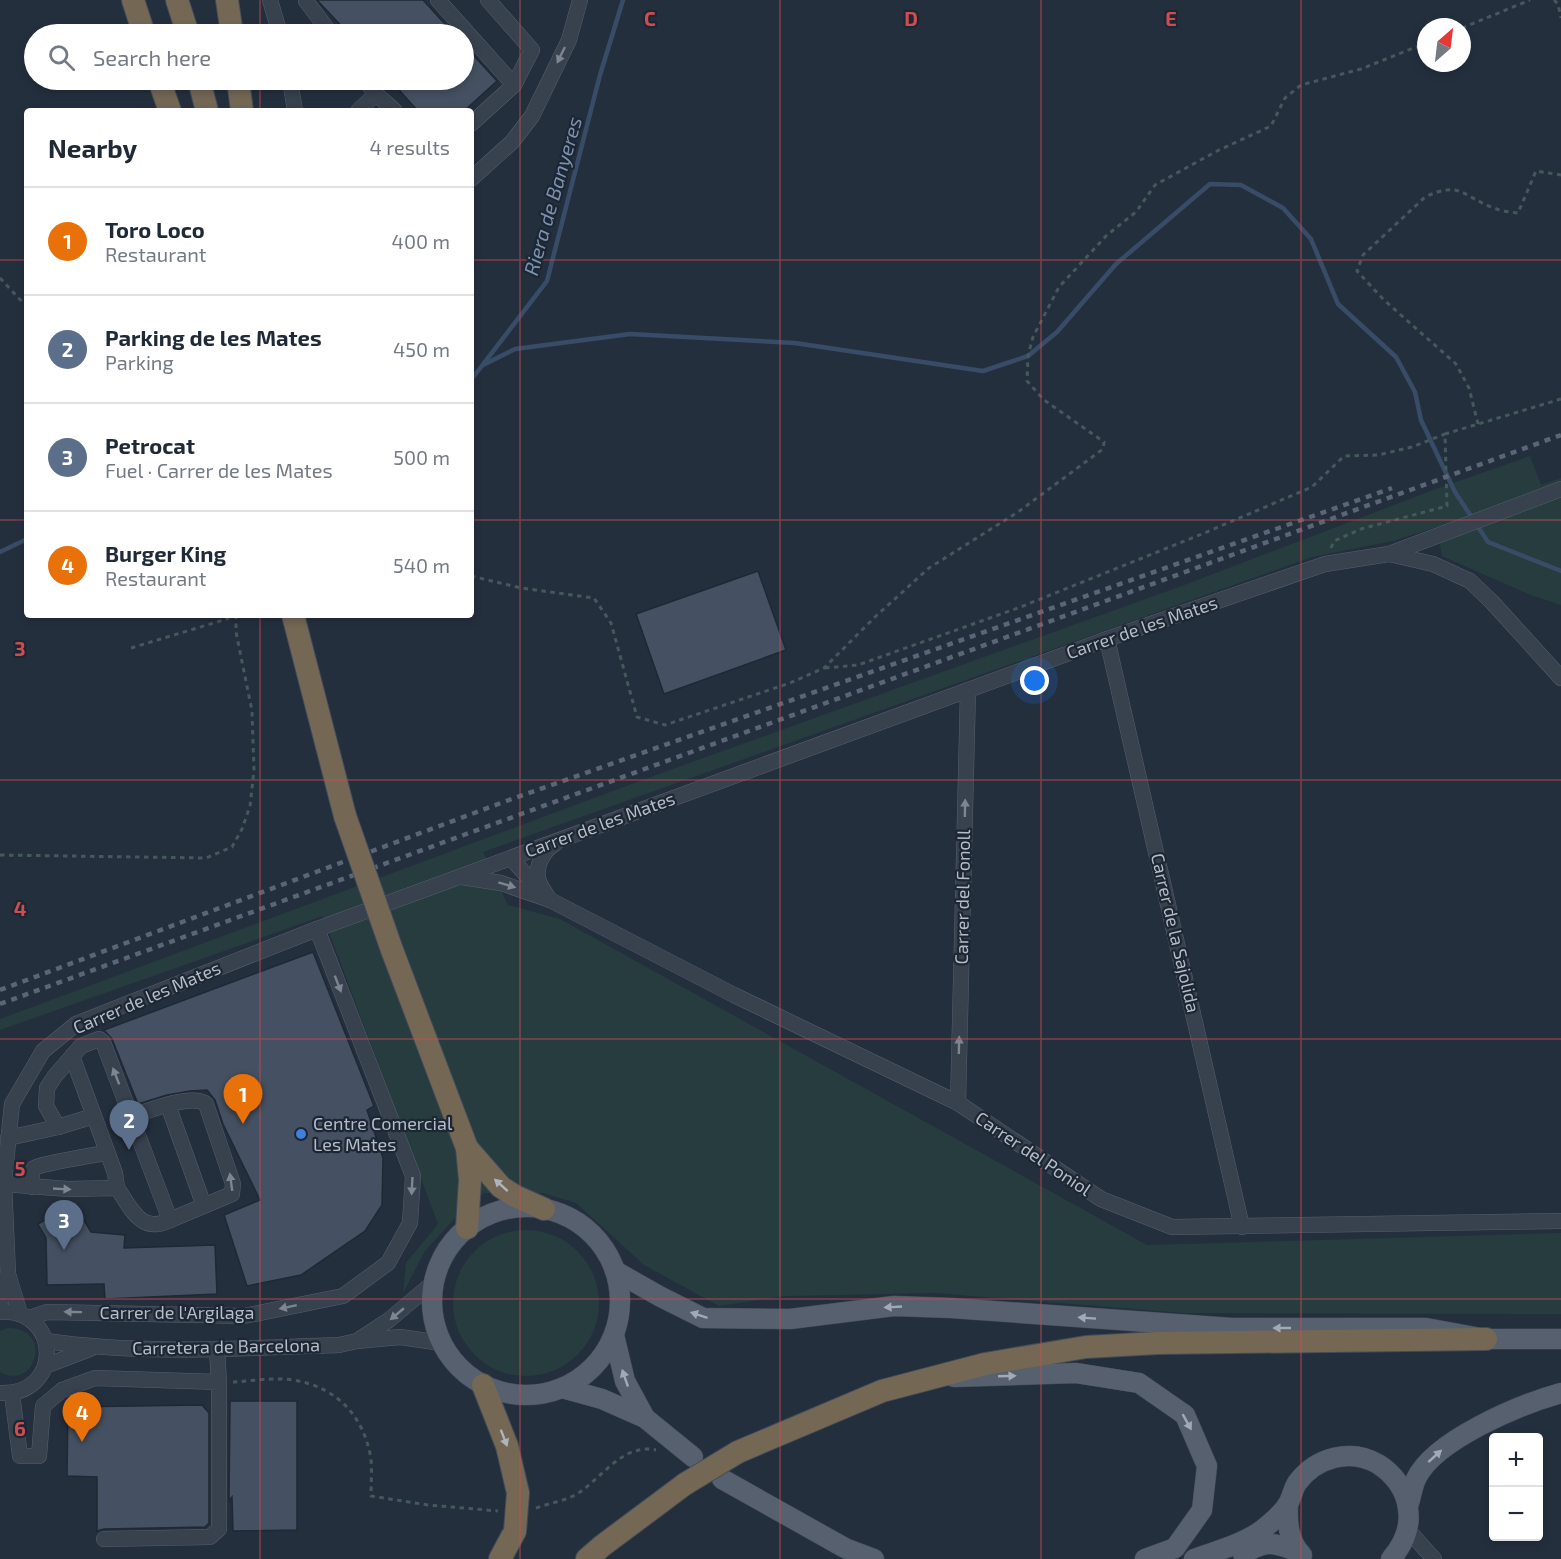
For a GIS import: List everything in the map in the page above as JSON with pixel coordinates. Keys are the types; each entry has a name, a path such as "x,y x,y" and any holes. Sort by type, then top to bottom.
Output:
{"highway":[{"path":"133,0 141,24"},
{"path":"177,0 185,24"},
{"path":"227,0 231,24"},
{"path":"163,90 169,108"},
{"path":"202,90 206,108"},
{"path":"239,90 242,108"},
{"path":"294,618 345,816 392,950 467,1148 470,1180 467,1228"},
{"path":"467,1148 501,1187 544,1209"},
{"path":"587,1559 685,1484 738,1452 882,1391 928,1377 985,1364 1086,1347 1158,1343 1486,1339"},
{"path":"483,1384 507,1446 516,1512 500,1559"}],"main road":[{"path":"531,1207 544,1209 571,1218 593,1236 610,1258 619,1284 620,1303 614,1335 594,1367 573,1383 549,1392 522,1395 495,1390 473,1378 455,1363 442,1342 434,1319 434,1282 446,1252 467,1228 491,1214 504,1210 531,1207"},
{"path":"615,1271 661,1298 703,1318 790,1318 905,1306 1232,1328 1426,1328 1486,1339 1561,1339"},
{"path":"614,1335 625,1381 645,1418"},
{"path":"928,1377 1076,1373 1138,1383 1185,1415 1207,1466 1202,1510 1175,1548 1145,1559"},
{"path":"562,1388 602,1399 645,1418 693,1457"},
{"path":"1390,1559 1400,1548 1407,1530 1408,1506 1416,1479 1430,1459 1455,1439 1486,1423 1561,1393"},
{"path":"1302,1556 1291,1537 1287,1520 1288,1504 1296,1484 1310,1468 1328,1458 1349,1455 1370,1459 1388,1470 1401,1486 1408,1506"},
{"path":"722,1479 845,1548 874,1559"},
{"path":"1194,1559 1225,1548 1258,1532 1272,1522 1288,1504"},
{"path":"1234,1559 1262,1543 1281,1545 1302,1556"}],"street":[{"path":"270,0 277,24"},
{"path":"307,0 323,24"},
{"path":"438,0 459,24"},
{"path":"474,121 514,85 532,50 488,0"},
{"path":"474,176 512,142 532,116 569,40 580,0"},
{"path":"474,40 514,85"},
{"path":"292,90 295,108"},
{"path":"373,90 392,108"},
{"path":"361,108 376,94"},
{"path":"1389,554 1561,489"},
{"path":"1389,554 1433,564 1470,581 1561,678"},
{"name":"Carrer de les Mates","path":"0,1303 8,1274 4,1184 12,1104 43,1052 76,1024 317,929 1107,639 1325,564 1389,554"},
{"name":"Carrer de la Sajolida","path":"1107,639 1242,1227"},
{"name":"Carrer del Fonoll","path":"958,1103 968,690"},
{"path":"550,900 538,879 541,859 549,847 568,836"},
{"name":"Carrer del Poniol","path":"511,858 536,888 550,900"},
{"name":"Carrer del Poniol","path":"462,877 501,883 550,900 734,995 958,1103 1101,1199 1172,1227 1561,1221"},
{"name":"Carrer de l'Argilaga","path":"0,1312 24,1316 47,1312 244,1316 343,1296 388,1263 410,1223 413,1176 317,929"},
{"path":"58,1127 46,1106 47,1088 81,1046 99,1039 103,1042 170,1220"},
{"path":"72,1056 115,1173 117,1188 130,1211 146,1223 156,1224 232,1194 233,1184 206,1104 200,1100 188,1100 132,1116"},
{"path":"168,1106 204,1206"},
{"path":"8,1138 94,1116"},
{"path":"32,1186 32,1173 39,1164 60,1163 107,1153"},
{"path":"4,1184 68,1189 117,1188"},
{"name":"Carrer de les Mates","path":"8,1274 24,1316 39,1328 46,1341"},
{"path":"357,1341 389,1320 434,1282"},
{"name":"Carretera de Barcelona","path":"46,1341 94,1348 216,1349 339,1346 357,1341 400,1337 442,1342"},
{"path":"6,1393 27,1389 38,1379 45,1366 48,1353 46,1341"},
{"name":"Carretera de Barcelona","path":"45,1366 94,1348"},
{"path":"216,1349 219,1382"},
{"name":"Carretera de Barcelona","path":"6,1393 20,1456 39,1456 43,1406 62,1390 96,1378 219,1382 219,1529 210,1537 104,1539"},
{"path":"1407,1530 1434,1559"}],"path":[{"path":"1471,24 1530,0"},
{"path":"1554,0 1558,4 1561,18"},
{"path":"824,668 929,568 1018,512 1103,449 1104,442 1044,400 1027,381 1028,356 1033,337 1059,288 1107,235 1136,212 1155,185 1217,151 1271,126 1285,98 1301,85 1361,69 1417,47"},
{"path":"1478,424 1469,388 1456,364 1383,299 1358,271 1364,255 1425,197 1438,191 1459,190 1493,208 1518,213 1536,171 1561,175"},
{"path":"0,278 24,304"},
{"path":"474,577 520,588 594,598 611,623 637,717 665,725 790,683 824,668 858,665 1018,608 1203,534 1312,487 1344,456 1378,455 1412,447 1445,434 1561,399"},
{"path":"1325,564 1334,541 1361,529 1447,506 1445,434"},
{"path":"131,648 228,618"},
{"path":"0,855 206,858 232,847 242,829 250,806 254,770 252,711 236,632 236,618"},
{"path":"219,1382 292,1380 325,1390 348,1407 363,1431 371,1460 371,1496 428,1505 516,1512 579,1493 624,1455 649,1448"}],"green space":[{"path":"1530,456 1541,485 1561,478 1561,605 1528,594 1442,556 1437,527 1393,541 1312,557 483,852 508,905 560,919 1147,1245 1561,1233 1561,1314 1184,1313 935,1293 786,1296 719,1306 644,1265 576,1203 543,1193 484,1193 458,1215 425,1251 403,1293 406,1263 438,1224 323,916 0,1030 0,1019 656,775 1179,587 1436,489"},
{"path":"526,1230 554,1236 577,1252 593,1275 599,1303 593,1331 577,1354 554,1370 526,1376 498,1370 475,1354 459,1331 453,1303 459,1275 475,1252 498,1236"},
{"path":"8,1328 23,1331 32,1338 35,1347 35,1358 23,1374 12,1376 0,1372 0,1331"}],"building":[{"path":"317,0 423,0 445,24 340,24"},
{"path":"474,56 497,81 467,108 415,108 399,90 474,90"},
{"path":"758,571 786,650 664,694 636,614"},
{"name":"Centre Comercial Les Mates","path":"313,952 374,1106 367,1110 383,1158 382,1205 365,1231 301,1275 247,1286 224,1215 260,1200 223,1124 215,1100 207,1090 167,1095 138,1104 112,1039 104,1030"},
{"path":"79,1212 91,1232 125,1235 124,1248 215,1245 217,1294 105,1299 104,1284 47,1285 46,1238 38,1224 55,1214 58,1218 67,1213 70,1218"},
{"path":"230,1401 297,1401 297,1530 233,1531 232,1497 229,1501"},
{"path":"202,1405 209,1413 209,1523 205,1527 97,1531 97,1477 67,1476 68,1407"}],"waterway":[{"name":"Riera de Banyeres","path":"474,376 547,281 600,75 623,0"},
{"path":"483,365 515,349 630,334 795,343 983,371 1028,356 1057,332 1116,264 1210,184 1241,185 1283,208 1311,239 1338,304 1396,357 1415,392 1421,420 1455,492 1488,542 1561,571"},
{"name":"Riera de Banyeres","path":"0,552 24,540"}],"railway":[{"path":"0,1004 1561,435"},
{"path":"0,990 509,800 1392,488"}],"place":[{"name":"Toro Loco","path":"243,1124"},
{"name":"Centre Comercial Les Mates","path":"301,1134"},
{"name":"Parking de les Mates","path":"129,1150"},
{"name":"Petrocat","path":"64,1250"},
{"name":"Burger King","path":"82,1442"}]}
